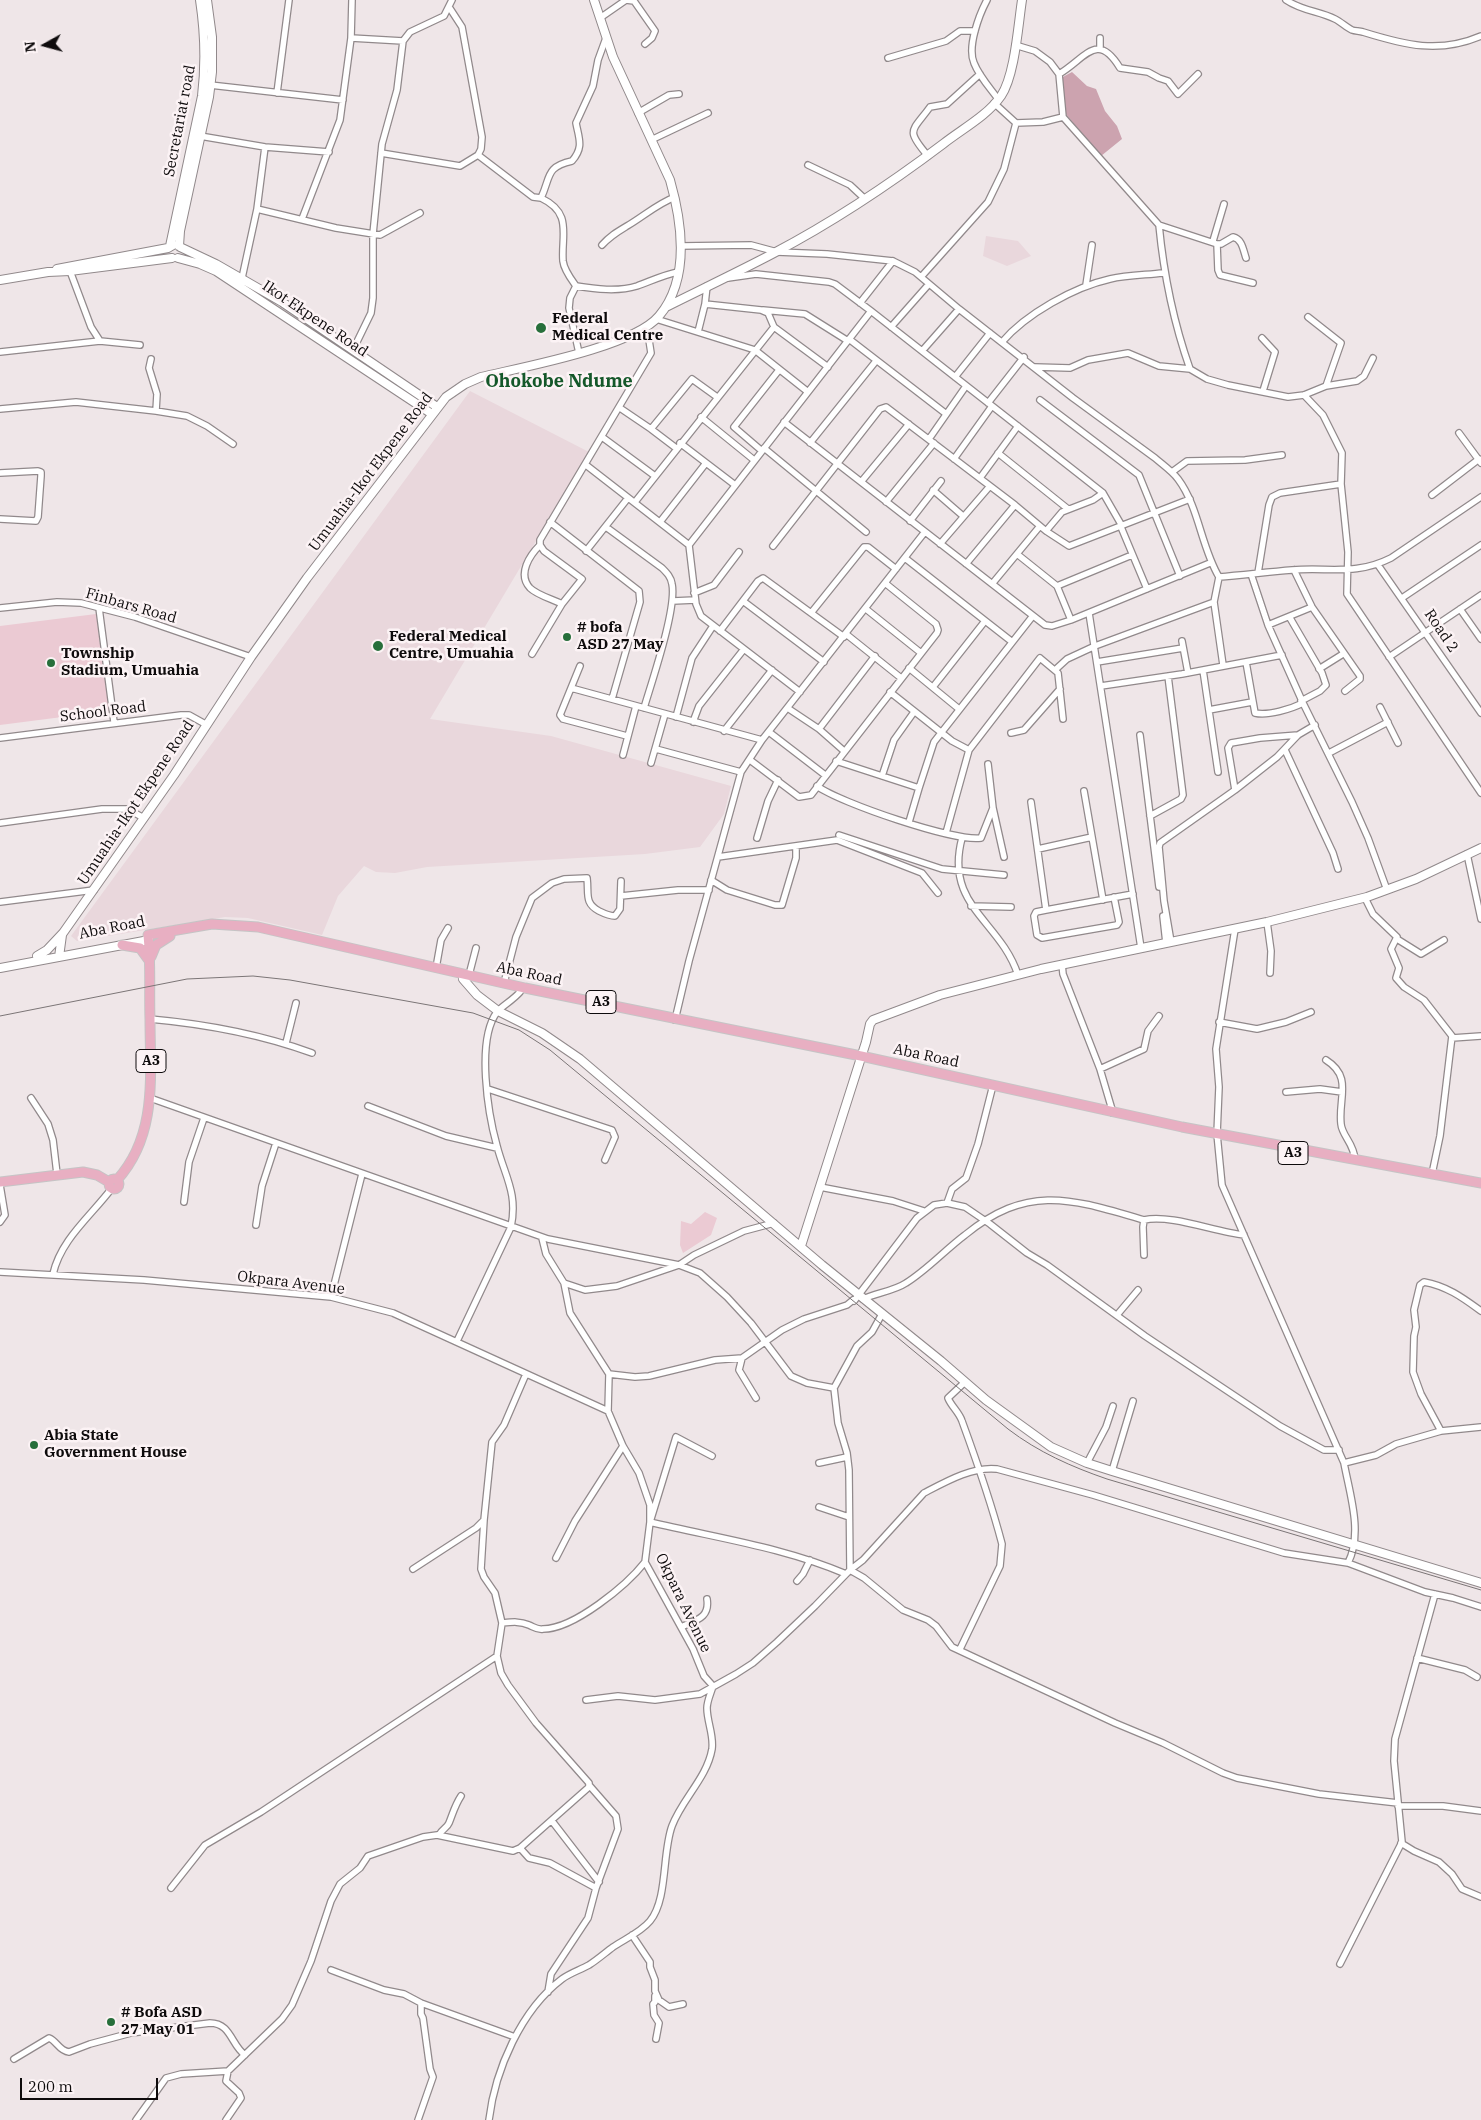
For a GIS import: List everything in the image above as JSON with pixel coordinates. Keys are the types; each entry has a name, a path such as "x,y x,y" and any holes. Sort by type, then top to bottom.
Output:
{"main road":[{"name":"Aba Road","path":"149,937 194,926 228,924 258,927 311,942 466,977 504,983 1052,1100"},
{"name":"Aba Road","path":"149,937 170,936 204,930 228,929 257,932 436,968 520,992 675,1020"},
{"path":"149,962 156,945 170,936"},
{"name":"A3","path":"113,1183 131,1162 138,1148 144,1133 150,1098 149,937"},
{"path":"122,945 140,948 149,962"},
{"name":"Aba Road","path":"861,1058 992,1089 1052,1100"},
{"name":"A3","path":"1052,1100 1217,1137 1481,1189"},
{"name":"A3","path":"1217,1137 1481,1183"},
{"path":"0,1184 57,1174 83,1172 97,1175 113,1183"}],"street":[{"name":"Secretariat road","path":"174,247 205,71 205,36 200,0"},
{"path":"174,247 181,253 175,258 167,253 174,247 180,231 210,85 213,55 207,0"},
{"path":"277,92 289,0"},
{"path":"302,219 340,120 351,38 352,0"},
{"path":"353,350 371,313 373,298 373,234 381,153 397,90 403,41 410,32 444,16 452,0"},
{"name":"Umuahia-Ikot Ekpene Road","path":"62,937 251,657 307,578 437,407 455,390 481,378 620,341 643,329 656,319 666,306 673,293 678,272 680,246 679,221 670,180 638,113 606,38 594,0"},
{"path":"600,18 626,0 634,1 655,31 652,38 645,44"},
{"path":"987,0 975,31 971,53 973,63 996,101 1016,123 1043,122 1063,117"},
{"path":"666,306 700,292 707,286 777,252 865,198 928,156 988,110 1008,82 1022,0"},
{"path":"1286,0 1304,10 1335,19 1353,31 1360,31 1392,42 1432,48 1450,46 1481,36"},
{"path":"381,153 460,166 478,156 482,137 462,27 449,7"},
{"path":"888,58 946,41 960,30 975,31"},
{"path":"351,38 403,41"},
{"path":"542,198 547,178 552,169 562,163 572,161 580,148 580,138 576,123 593,86 598,60 606,38"},
{"path":"1100,38 1100,49"},
{"path":"1015,45 1035,51 1050,62 1059,74 1063,117 1159,225 1221,244 1233,237 1237,238 1240,240 1246,258"},
{"path":"1059,74 1092,49 1100,49 1113,57 1120,68 1148,72 1158,78 1168,80 1178,94 1198,74"},
{"path":"928,156 914,140 912,134 914,128 930,107 947,104 980,74"},
{"path":"210,85 343,100"},
{"path":"638,113 669,95 679,94"},
{"path":"651,140 708,113"},
{"path":"921,277 988,202 1004,169 1016,123"},
{"path":"200,136 265,146 329,152"},
{"path":"242,278 256,209 265,146"},
{"path":"478,156 533,197 542,198 556,208 562,218 565,238 563,262 576,286"},
{"path":"808,165 850,185 865,198"},
{"path":"602,245 609,237 628,226 650,209 674,197"},
{"path":"1224,204 1215,242 1218,270 1220,275 1253,282"},
{"path":"256,209 336,228 380,235 420,213"},
{"path":"1159,225 1163,273 1182,348 1190,369"},
{"path":"680,246 751,245 777,252 827,254 893,261 921,277 959,309 1177,477 1190,499 1210,563 1219,577 1214,602 1223,665"},
{"path":"1086,285 1092,245"},
{"path":"0,280 174,247 196,254 242,278 437,407"},
{"name":"Ikot Ekpene Road","path":"48,272 175,258 200,264 216,271 432,414"},
{"path":"860,303 893,261"},
{"path":"70,271 92,327 100,341"},
{"path":"576,286 598,290 631,287 660,276 678,272"},
{"path":"1002,342 1012,331 1051,304 1086,285 1112,278 1163,273"},
{"path":"724,279 756,274 829,282 871,311 1103,493 1122,526 1121,528 1147,590"},
{"path":"892,327 928,284"},
{"path":"576,286 570,298 569,308 579,352"},
{"path":"698,332 707,286"},
{"path":"673,293 684,298"},
{"path":"705,304 805,314 848,340 945,413"},
{"path":"922,351 959,309"},
{"path":"761,310 768,313 774,327 828,367"},
{"path":"800,692 701,616 695,600 689,545 871,311"},
{"path":"1308,317 1340,343 1326,386"},
{"path":"656,319 755,350 808,392"},
{"path":"635,502 774,327"},
{"path":"532,654 562,604 581,581 581,577 544,552 540,546 540,540 651,353 649,340 643,329"},
{"path":"955,377 990,333"},
{"path":"1262,338 1275,352 1263,391"},
{"path":"0,352 100,341 140,345"},
{"path":"1035,366 1070,368 1088,360 1128,353 1159,366 1190,369 1207,379 1228,385 1288,396 1304,395 1326,386 1361,379 1373,358"},
{"path":"151,358 149,368 157,394 156,411"},
{"path":"954,459 990,404 1024,358"},
{"path":"810,443 876,361"},
{"path":"780,370 734,427 816,490 866,532"},
{"path":"651,429 692,379 717,397"},
{"path":"886,502 931,441 945,413 966,386"},
{"path":"1304,395 1323,415 1342,453 1341,484 1348,552 1347,594 1481,793"},
{"path":"1040,400 1139,476 1156,512 1180,576"},
{"path":"0,409 76,402 156,411 187,416 208,426 233,444"},
{"path":"773,546 880,409 886,407 1046,531 1069,546 1190,499"},
{"path":"620,408 706,463 735,485"},
{"path":"701,417 754,460"},
{"path":"784,422 1032,617 1049,626 1089,613 1210,563"},
{"path":"861,482 909,424"},
{"path":"980,478 1018,426"},
{"path":"1432,494 1480,461 1459,434"},
{"path":"602,437 655,476"},
{"path":"998,453 1068,510"},
{"path":"1172,472 1187,461 1245,460 1282,455"},
{"path":"660,522 706,463"},
{"path":"586,465 689,545"},
{"path":"0,473 41,472 38,517 36,520 0,518"},
{"path":"910,521 941,481"},
{"path":"1258,573 1269,504 1272,497 1280,493 1341,484"},
{"path":"940,544 990,486"},
{"path":"933,490 964,516"},
{"path":"1046,531 1062,512 1093,500 1103,493"},
{"path":"1219,577 1294,570 1356,570 1378,565 1481,497"},
{"path":"586,551 628,498"},
{"path":"966,564 1014,505"},
{"path":"550,522 636,588 640,596 612,699"},
{"path":"992,584 1040,526"},
{"path":"606,527 668,574 672,583 673,601 644,708"},
{"path":"675,1020 689,961 741,772 762,740 789,709 800,692 924,533"},
{"path":"1402,598 1481,545"},
{"path":"540,546 532,553 526,566 525,578 530,588 562,604"},
{"path":"811,613 864,547 868,547 896,569"},
{"path":"694,593 714,586 739,552"},
{"path":"1016,554 1057,586 1071,620"},
{"path":"1057,586 1132,555"},
{"path":"905,558 1011,641"},
{"name":"Road 2","path":"1378,565 1481,713"},
{"path":"1294,570 1312,607 1360,678 1345,691"},
{"path":"1251,574 1268,625 1302,702 1329,753 1368,838 1386,890"},
{"path":"720,631 758,581 763,578 875,656 901,678"},
{"path":"750,760 802,798 811,795 937,633 938,628 885,584"},
{"path":"1389,656 1481,595"},
{"path":"673,601 695,600"},
{"path":"743,601 824,662"},
{"name":"Finbars Road","path":"0,608 57,602 81,603 135,617 251,657"},
{"path":"1055,670 1067,659 1094,646 1214,602"},
{"path":"1268,625 1290,618 1312,607"},
{"path":"100,608 114,722"},
{"path":"866,609 921,653"},
{"path":"1460,609 1481,639"},
{"path":"1089,613 1142,948"},
{"path":"910,822 918,788 934,742 1011,641 1032,617"},
{"path":"1246,662 1254,712 1260,714 1297,706 1324,689 1326,686 1319,669 1290,618"},
{"path":"933,686 985,621"},
{"path":"676,717 692,658 713,626"},
{"path":"1182,641 1188,673"},
{"path":"1097,662 1183,648"},
{"path":"693,722 699,706 744,649"},
{"path":"1319,669 1343,654"},
{"path":"1101,686 1188,673 1282,655"},
{"path":"819,729 875,656"},
{"path":"946,833 969,750 1040,658 1058,673 1063,719"},
{"path":"580,666 560,714 563,719 627,736"},
{"path":"909,668 959,709"},
{"path":"724,730 772,670"},
{"path":"1203,670 1218,772"},
{"path":"1150,816 1181,799 1183,795 1168,676"},
{"path":"571,688 762,740"},
{"path":"1011,733 1024,730 1060,689"},
{"path":"890,692 940,732 969,750"},
{"path":"1209,710 1252,702"},
{"path":"623,756 636,706"},
{"path":"1380,706 1398,743"},
{"path":"789,709 819,729 844,751"},
{"path":"882,776 894,740 914,712"},
{"path":"651,764 665,714"},
{"name":"School Road","path":"0,738 114,722 189,715 206,725"},
{"path":"1329,753 1388,722"},
{"path":"1169,943 1160,843 1235,790 1285,750 1287,745 1298,736 1315,725"},
{"path":"769,732 825,775"},
{"path":"1140,735 1169,943"},
{"path":"1215,750 1228,748 1234,742 1298,736"},
{"path":"1228,748 1235,790"},
{"path":"656,749 741,772"},
{"path":"1285,750 1333,853 1338,869"},
{"path":"836,761 918,788"},
{"path":"988,764 993,808 1004,856"},
{"path":"757,838 768,801 778,780"},
{"path":"817,786 839,799 962,838 976,839 984,836 993,808"},
{"path":"1084,791 1103,900"},
{"path":"1031,802 1046,910"},
{"path":"0,823 102,809 127,810 144,818"},
{"path":"839,835 942,869 1004,875"},
{"path":"1038,849 1092,837"},
{"path":"962,838 958,851 958,870 965,895 971,906 1010,956 1017,975"},
{"path":"718,857 837,840 922,872 938,894"},
{"path":"711,880 727,890 775,905 782,905 796,858 796,846"},
{"path":"801,1246 870,1024 873,1020 940,995 1017,975 1267,922 1365,898 1416,879 1481,848"},
{"path":"1468,854 1479,897 1481,918"},
{"path":"504,983 516,937 532,898 538,892 564,879 587,878 588,902 593,908 612,916 618,914 621,881"},
{"path":"0,902 94,890"},
{"path":"621,896 678,890 709,890"},
{"path":"1114,897 1120,922 1117,925 1040,938 1036,934 1034,916 1036,912 1114,897 1133,894"},
{"path":"1365,898 1373,914 1396,935 1397,939 1421,954 1444,940"},
{"path":"971,906 1011,907"},
{"path":"1267,922 1271,951 1270,973"},
{"path":"436,968 441,940 448,928"},
{"path":"1235,929 1216,1049 1220,1087 1217,1137 1222,1185 1344,1463 1350,1494 1355,1544 1348,1563"},
{"path":"37,956 62,937"},
{"path":"62,937 62,948 67,950"},
{"path":"56,955 62,937"},
{"name":"Aba Road","path":"0,968 56,955 122,945 149,937"},
{"name":"Aba Road","path":"0,963 37,956 56,955 67,950 149,937"},
{"path":"1397,939 1391,949 1399,968 1396,978 1404,987 1424,1000 1452,1038 1440,1136 1432,1174"},
{"path":"52,944 56,955"},
{"path":"476,948 466,977 477,995 498,1011 542,1033 580,1059 861,1297 986,1400 1051,1447 1087,1463 1112,1471 1481,1583"},
{"path":"1062,964 1063,974 1100,1069 1109,1113"},
{"path":"457,1341 511,1227 513,1216 513,1194 497,1148 488,1089 485,1051 486,1038 498,1011 513,1001 520,992"},
{"path":"286,1043 296,1004"},
{"path":"1219,1022 1257,1029 1286,1022 1311,1012"},
{"path":"1100,1069 1144,1049 1148,1031 1159,1016"},
{"path":"150,1019 186,1022 234,1030 286,1043 312,1053"},
{"path":"1452,1038 1481,1036"},
{"path":"1326,1060 1336,1068 1342,1077 1341,1126 1353,1148 1355,1160"},
{"path":"488,1089 609,1128 615,1137 605,1160"},
{"path":"947,1203 952,1189 966,1178 978,1144 992,1089"},
{"path":"1286,1092 1320,1089 1342,1092"},
{"path":"31,1098 48,1124 53,1140 57,1174"},
{"path":"150,1098 542,1238 679,1265 700,1272 727,1297 766,1341 791,1376 807,1383 834,1388"},
{"path":"368,1106 446,1136 497,1148"},
{"path":"184,1202 189,1162 204,1118"},
{"path":"256,1225 262,1186 276,1143"},
{"path":"331,1297 362,1174"},
{"path":"53,1274 64,1246 113,1183"},
{"path":"0,1184 5,1215 0,1222"},
{"path":"820,1186 893,1201 924,1211"},
{"path":"609,1374 635,1377 649,1376 715,1360 742,1358 766,1341 804,1319 847,1305 861,1297 905,1284 984,1220 1002,1210 1036,1200 1076,1202 1144,1220 1153,1218 1168,1219 1244,1236"},
{"path":"861,1297 917,1218 924,1211 934,1205 947,1203 965,1207 1145,1336 1280,1426 1324,1450 1339,1450"},
{"path":"1144,1220 1144,1255"},
{"path":"564,1283 584,1290 606,1288 633,1282 679,1265 694,1255 744,1231 774,1223"},
{"path":"542,1238 546,1254 564,1283 570,1313 609,1374 608,1411"},
{"name":"Okpara Avenue","path":"0,1272 53,1274 331,1297 393,1313 608,1411 623,1446 639,1473 650,1505 645,1562 681,1627 704,1676 712,1686"},
{"path":"1441,1431 1421,1394 1413,1372 1416,1327 1414,1310 1420,1284 1424,1282 1438,1284 1459,1294 1481,1311"},
{"path":"1117,1315 1138,1290"},
{"path":"848,1572 848,1457 838,1423 834,1388 857,1346 872,1332 882,1314"},
{"path":"742,1358 739,1370 756,1398"},
{"path":"526,1374 504,1425 492,1442 481,1569 495,1593 502,1623 497,1656 504,1679 536,1723 616,1816 618,1829 588,1918 551,1974 548,1992"},
{"path":"960,1649 1000,1566 1002,1553 1002,1544 980,1469 960,1415 948,1398 965,1382"},
{"path":"1112,1471 1133,1401"},
{"path":"1087,1463 1106,1427 1112,1406"},
{"path":"1344,1463 1376,1455 1396,1444 1441,1431 1481,1427"},
{"path":"712,1456 676,1437 650,1522 696,1534 783,1552 848,1572 869,1581 903,1610 928,1620 936,1626 952,1647 960,1649 1237,1778 1319,1794 1398,1805 1443,1806 1481,1811"},
{"path":"556,1558 575,1520 623,1446"},
{"path":"819,1463 848,1457"},
{"path":"586,1700 618,1696 655,1700 700,1694 753,1663 863,1560 924,1493 980,1469 997,1470 1093,1495 1284,1553 1348,1563 1425,1592 1481,1607"},
{"path":"819,1507 849,1517"},
{"path":"413,1569 476,1528 484,1520"},
{"path":"797,1581 810,1560"},
{"path":"502,1623 514,1621 529,1624 538,1629 557,1628 603,1600 636,1573 645,1562"},
{"path":"1425,1592 1430,1607"},
{"path":"1340,1964 1402,1843 1394,1747 1435,1594"},
{"path":"681,1627 705,1615 707,1599"},
{"path":"171,1888 205,1845 301,1786 497,1656"},
{"path":"1417,1658 1465,1670 1477,1677"},
{"path":"489,2120 503,2066 529,2012 562,1979 590,1965 650,1921 657,1909 672,1826 681,1807 700,1779 712,1748 712,1735 707,1708 712,1686"},
{"path":"226,2120 241,2098 239,2093 226,2081 228,2072 282,2019 292,2005 340,1884 360,1868 368,1856 423,1837 439,1835 506,1850 520,1848 590,1785"},
{"path":"439,1835 441,1831 449,1826 454,1808 461,1796"},
{"path":"552,1821 598,1885"},
{"path":"1402,1843 1414,1851 1439,1862 1452,1874 1462,1890 1481,1898"},
{"path":"520,1848 529,1858 550,1863 598,1885"},
{"path":"632,1934 650,1962 650,1968 655,1980 654,2015 660,2023 656,2039"},
{"path":"331,1970 384,1990 404,1994 421,2003 515,2038"},
{"path":"655,1991 659,2000 669,2007 683,2004"},
{"path":"418,2120 433,2077 421,2014 421,2003"},
{"path":"14,2059 49,2038 58,2047 69,2052 131,2032 210,2023 218,2024 225,2028 239,2050 245,2055"},
{"path":"136,2120 166,2078 181,2074 228,2072"}],"shaded area":[{"path":"1072,72 1087,86 1096,89 1105,111 1117,126 1122,139 1101,156 1065,113 1061,78"},
{"path":"986,236 1018,241 1031,256 1007,266 983,256"},
{"name":"Federal Medical Centre, Umuahia","path":"470,391 589,452 430,719 551,736 731,786 724,814 700,847 645,854 427,867 395,873 376,872 364,866 338,896 322,935 248,918 225,917 77,941 71,936"},
{"name":"Township Stadium, Umuahia","path":"96,614 109,711 0,725 0,626"},
{"path":"705,1212 717,1218 711,1235 683,1253 680,1245 681,1221 691,1224"}],"railway":[{"path":"0,1016 187,979 253,976 290,980 473,1013 519,1030 550,1050 1008,1429 1043,1452 1107,1479 1481,1590"}],"place":[{"name":"Federal Medical Centre","path":"541,328"},
{"name":"# bofa ASD 27 May","path":"567,637"},
{"name":"Federal Medical Centre, Umuahia","path":"378,646"},
{"name":"Township Stadium, Umuahia","path":"51,663"},
{"name":"Abia State Government House","path":"34,1445"},
{"name":"# Bofa ASD 27 May 01","path":"111,2022"}],"district":[{"name":"Ohokobe Ndume","path":"559,382"}]}
